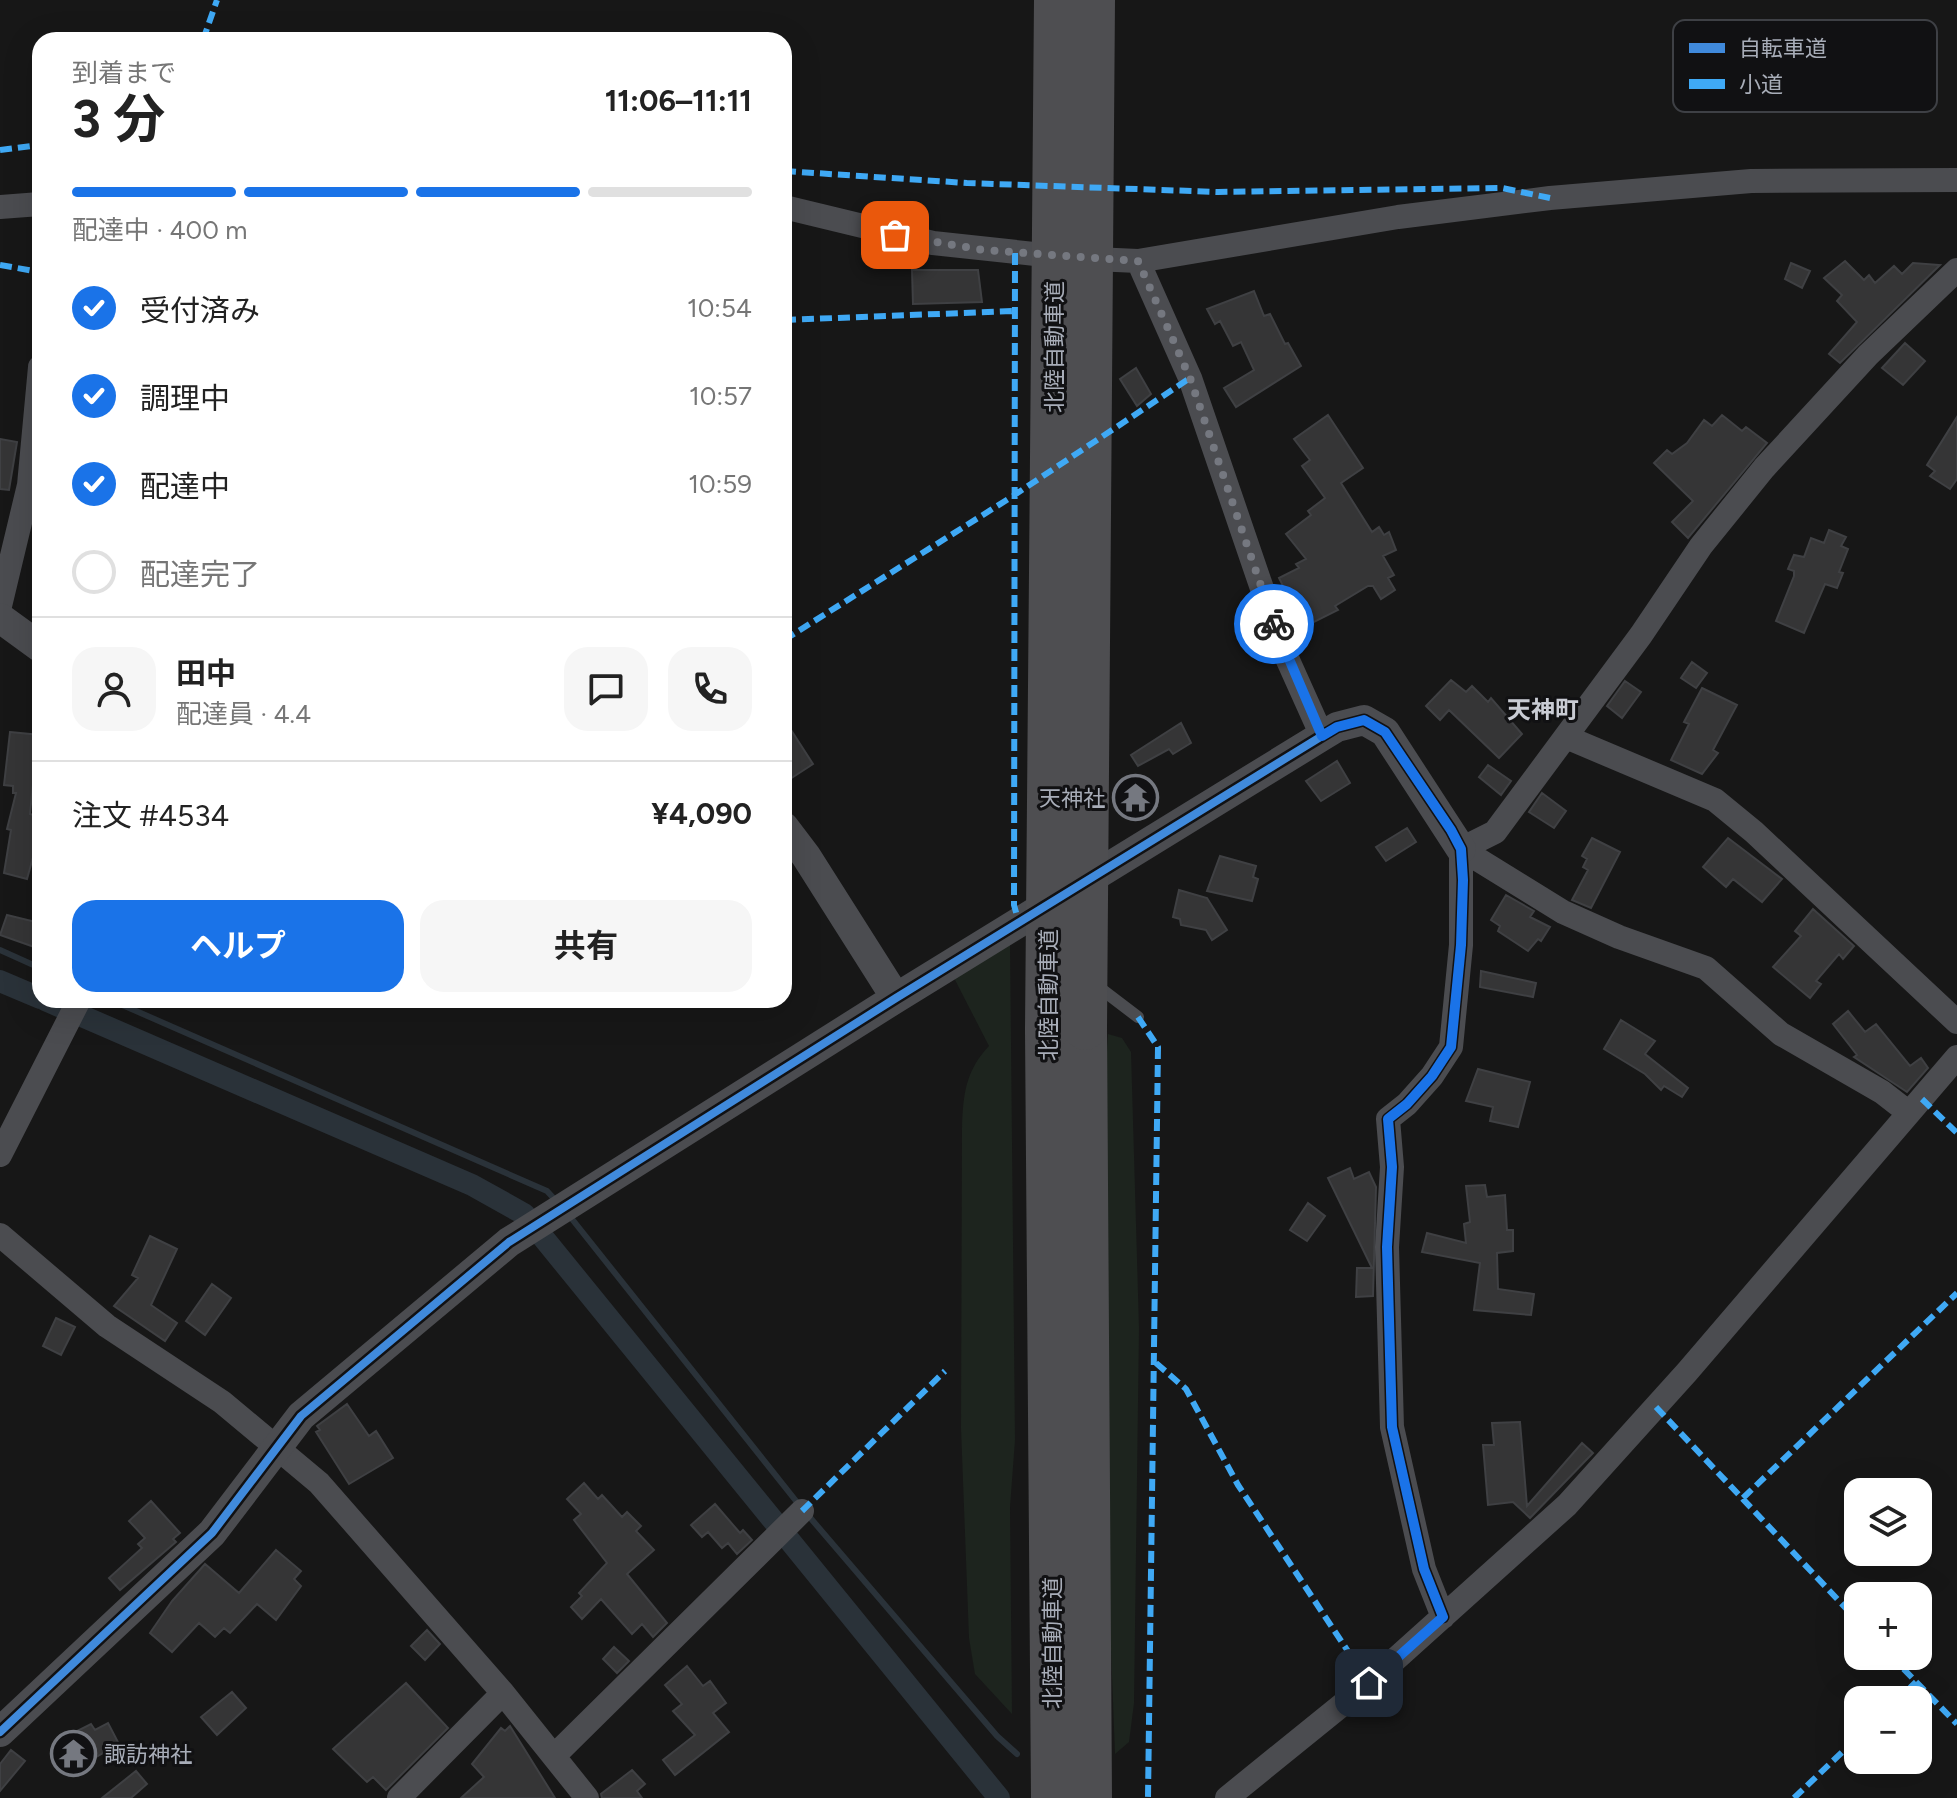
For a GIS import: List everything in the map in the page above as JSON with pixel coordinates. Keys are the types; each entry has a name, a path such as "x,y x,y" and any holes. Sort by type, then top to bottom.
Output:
{"highway":[{"name":"北陸自動車道","path":"1056,0 1066,1029 1090,1798"},
{"name":"北陸自動車道","path":"1053,1798 1052,1698 1066,1029 1093,0"}],"street":[{"path":"792,209 933,243 1072,258 1138,261 1398,217 1550,198 1764,180 1957,180"},
{"path":"0,207 32,205"},
{"path":"1138,261 1190,378 1282,647 1322,736"},
{"path":"1461,849 1495,832 1701,546 1764,468 1868,355 1957,270"},
{"path":"0,606 29,485 32,453"},
{"path":"0,618 32,641"},
{"path":"0,1732 212,1533 301,1416 526,1231 550,1213 1337,727 1364,720 1385,732 1461,849 1563,912 1619,937 1706,968 1781,1034 1882,1092 1909,1113"},
{"path":"1566,737 1715,800 1754,832 1957,1022"},
{"path":"792,838 896,998"},
{"path":"1443,1617 1424,1569 1392,1427 1387,1247 1392,1167 1388,1119 1407,1104 1432,1076 1451,1047 1461,945 1461,849"},
{"path":"0,1155 76,1008"},
{"path":"1227,1798 1369,1683 1567,1505 1687,1372 1957,1057"},
{"path":"0,1235 107,1326 222,1402 319,1483 503,1693 587,1798"},
{"path":"554,1756 802,1511"},
{"path":"399,1798 503,1693"}],"lane":[{"path":"1019,923 1138,1017"}],"shaded area":[{"path":"1010,943 1015,1440 1010,1507 1012,1714 975,1674 969,1638 961,1428 962,1129 967,1084 975,1065 989,1046 953,976"},
{"path":"1108,1034 1122,1038 1131,1052 1139,1328 1134,1703 1129,1742 1115,1754 1101,1385 1099,1189"}],"building":[{"path":"1845,261 1864,280 1869,275 1875,283 1894,266 1902,274 1913,263 1940,265 1840,363 1829,354 1857,322 1837,301 1842,295 1824,278"},
{"path":"1791,263 1810,271 1802,288 1785,279"},
{"path":"912,270 978,270 982,302 913,304"},
{"path":"1254,291 1264,316 1270,314 1285,344 1288,343 1301,366 1236,407 1224,388 1254,370 1241,342 1233,346 1220,321 1215,324 1207,309"},
{"path":"1905,343 1925,361 1903,385 1882,368"},
{"path":"1136,368 1151,394 1137,406 1120,379"},
{"path":"1328,415 1363,468 1341,483 1372,532 1379,527 1384,535 1389,532 1396,550 1383,556 1394,575 1388,578 1395,590 1381,599 1373,586 1368,586 1335,606 1338,610 1304,627 1279,578 1299,568 1296,564 1306,559 1286,534 1311,515 1308,511 1325,498 1302,466 1310,460 1294,439"},
{"path":"1722,415 1742,431 1746,427 1767,443 1688,538 1672,522 1693,501 1654,463 1667,450 1672,454 1687,443 1704,420 1712,426"},
{"path":"1957,417 1957,479 1950,489 1930,476 1935,471 1927,465"},
{"path":"0,439 17,442 9,490 0,489"},
{"path":"1829,530 1846,537 1841,546 1848,549 1839,572 1843,573 1837,588 1825,584 1804,633 1776,621 1794,576 1794,571 1788,569 1794,555 1804,557 1811,538 1824,543"},
{"path":"1692,662 1707,673 1696,688 1681,678"},
{"path":"1451,680 1466,692 1472,686 1488,702 1491,698 1522,734 1499,758 1449,710 1440,720 1426,706"},
{"path":"1625,681 1641,692 1622,718 1607,706"},
{"path":"1702,688 1737,705 1713,750 1718,753 1702,774 1671,760 1689,724 1684,722"},
{"path":"1181,723 1191,743 1173,754 1169,749 1138,766 1131,755"},
{"path":"792,731 813,764 792,778"},
{"path":"10,732 32,734 32,861 27,879 4,873 11,830 7,829 16,793 13,793 13,786 4,785"},
{"path":"1337,761 1350,783 1321,801 1306,781"},
{"path":"1488,765 1511,781 1501,795 1479,777"},
{"name":"天神社","path":"1142,779 1157,806 1138,818 1134,811 1126,814 1119,799 1124,796 1122,790"},
{"path":"1542,793 1566,811 1554,828 1529,812"},
{"path":"1407,828 1416,842 1386,861 1376,847"},
{"path":"1592,838 1620,852 1591,908 1572,900 1588,870 1583,867 1587,859 1582,856"},
{"path":"1728,838 1782,879 1762,902 1733,879 1726,887 1703,867"},
{"path":"1220,856 1256,866 1253,877 1258,879 1252,901 1207,891"},
{"path":"1179,890 1207,898 1227,930 1212,940 1206,930 1181,925 1180,919 1173,917"},
{"path":"1506,895 1534,911 1530,917 1550,927 1541,941 1538,939 1528,951 1498,931 1500,926 1491,920"},
{"path":"1813,909 1854,946 1843,959 1839,954 1816,981 1821,984 1810,998 1773,967 1801,936 1795,931"},
{"path":"7,915 32,921 32,946 0,935"},
{"path":"1481,971 1536,983 1533,997 1480,987"},
{"path":"1848,1011 1865,1032 1876,1024 1910,1066 1921,1058 1928,1068 1907,1092 1854,1057 1857,1055 1833,1024"},
{"path":"1621,1020 1655,1041 1645,1054 1688,1088 1682,1097 1664,1086 1661,1090 1645,1074 1604,1049"},
{"path":"1478,1069 1530,1082 1518,1127 1490,1121 1493,1107 1466,1101"},
{"path":"1350,1168 1354,1179 1369,1172 1376,1187 1373,1296 1356,1297 1357,1268 1372,1268 1328,1178"},
{"path":"1485,1185 1487,1197 1505,1195 1507,1230 1513,1230 1513,1251 1497,1253 1498,1289 1534,1294 1531,1315 1474,1310 1480,1263 1422,1252 1427,1233 1466,1243 1464,1224 1470,1222 1466,1186"},
{"path":"1308,1203 1325,1216 1307,1241 1290,1230"},
{"path":"150,1236 177,1249 151,1305 177,1323 165,1341 114,1306 138,1278 132,1275"},
{"path":"212,1284 231,1298 205,1335 186,1321"},
{"path":"56,1318 75,1327 61,1355 43,1346"},
{"path":"347,1404 369,1436 376,1431 393,1458 349,1484 316,1432 320,1430 317,1426"},
{"path":"1520,1422 1527,1506 1582,1443 1593,1453 1530,1518 1513,1502 1488,1505 1483,1445 1494,1445 1492,1423"},
{"path":"584,1483 598,1499 602,1495 622,1517 627,1512 641,1526 636,1531 654,1550 627,1574 667,1623 653,1637 642,1624 632,1634 601,1599 582,1619 571,1607 582,1596 579,1593 607,1563 574,1520 581,1514 567,1499"},
{"path":"151,1501 180,1533 173,1539 176,1542 120,1590 109,1578 142,1548 138,1544 145,1538 129,1521"},
{"path":"715,1504 740,1533 743,1530 752,1540 737,1554 728,1543 722,1548 708,1532 702,1537 691,1525"},
{"path":"276,1550 301,1571 294,1579 301,1586 276,1620 257,1604 230,1633 224,1628 215,1637 199,1623 172,1652 150,1633 172,1601 205,1564 239,1593"},
{"path":"427,1630 440,1644 425,1660 411,1646"},
{"path":"614,1647 629,1661 617,1673 603,1659"},
{"path":"687,1666 703,1686 710,1681 726,1703 713,1713 729,1732 675,1775 663,1760 695,1735 673,1711 682,1704 665,1685"},
{"path":"406,1683 448,1728 386,1790 373,1777 367,1782 333,1749"},
{"path":"232,1692 246,1708 217,1735 201,1717"},
{"path":"108,1723 119,1744 80,1766 77,1763 74,1767 61,1755 65,1750 62,1747 75,1732 91,1724 95,1730"},
{"path":"510,1726 555,1798 461,1798 484,1777 472,1764 501,1728 505,1731"},
{"path":"11,1750 25,1761 0,1791 0,1764"},
{"path":"632,1770 645,1784 637,1791 642,1798 602,1798 601,1794"},
{"path":"136,1771 147,1784 131,1798 102,1798"}],"waterway":[{"path":"0,950 32,964"},
{"path":"0,981 32,995"},
{"path":"63,1008 472,1185 524,1214 999,1798"},
{"path":"129,1008 547,1191 558,1203"},
{"path":"568,1214 800,1506"},
{"path":"807,1514 997,1736 1017,1754"}],"marked path":[{"path":"206,32 217,0"},
{"path":"0,150 32,146"},
{"path":"792,172 967,183 1218,192 1502,188 1550,198"},
{"path":"1015,253 1014,905 1019,923"},
{"path":"0,265 32,271"},
{"path":"792,320 1014,311"},
{"path":"792,635 1013,496 1190,378"},
{"path":"1138,1017 1158,1047 1148,1798"},
{"path":"1922,1099 1957,1133"},
{"path":"1743,1498 1957,1293"},
{"path":"1156,1363 1186,1389 1238,1485 1369,1683"},
{"path":"802,1511 945,1371"},
{"path":"1656,1407 1844,1606"},
{"path":"1905,1670 1957,1724"},
{"path":"1912,1686 1916,1682"},
{"path":"1794,1798 1844,1750"}],"cycle path":[{"path":"0,1732 212,1533 301,1416 509,1242 896,998 1322,736 1337,727 1364,720 1385,732 1461,849 1461,945 1451,1047 1432,1076 1407,1104 1388,1119 1392,1167 1387,1247 1392,1427 1424,1569 1443,1617"}],"way so far":[{"path":"895,235 983,250 1138,261 1190,378 1274,624"}],"place":[{"name":"天神社","path":"1136,798"},
{"name":"諏訪神社","path":"73,1754"}],"district":[{"name":"天神町","path":"1543,710"}],"route":[{"path":"1274,624 1322,736 1337,727 1364,720 1385,732 1461,849 1461,945 1451,1047 1432,1076 1407,1104 1388,1119 1392,1167 1387,1247 1392,1427 1424,1569 1443,1617 1369,1683"}]}
